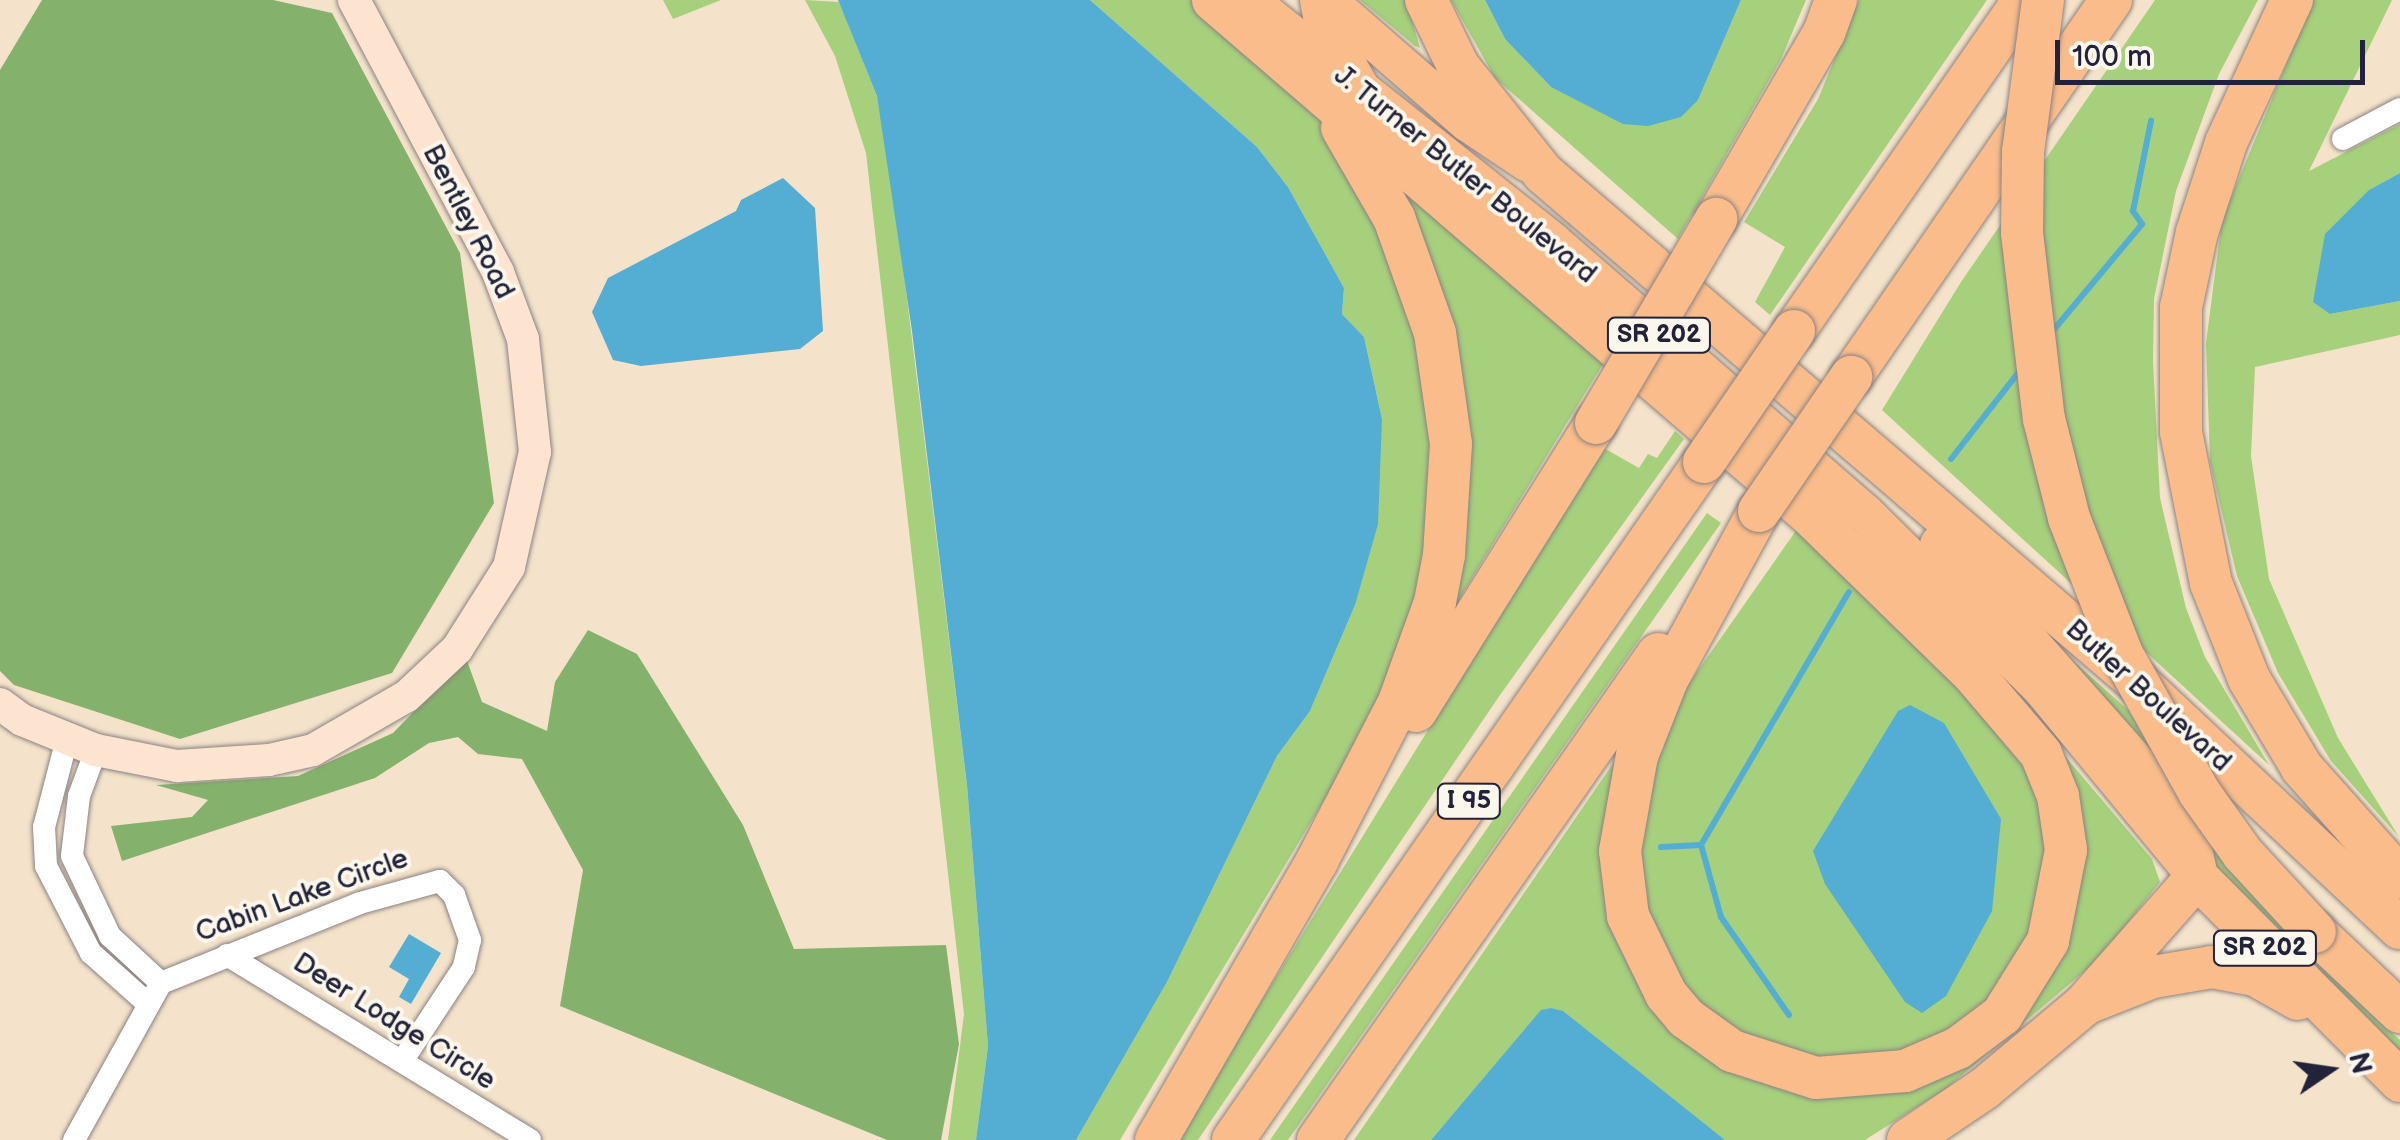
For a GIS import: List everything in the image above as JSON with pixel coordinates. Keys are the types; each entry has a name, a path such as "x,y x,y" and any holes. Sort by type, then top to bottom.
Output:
{"highway":[{"path":"1214,0 1808,513 1973,674 2041,754 2058,796 2066,850 2048,941 2002,1015 1958,1048 1905,1072 1816,1078 1732,1051 1686,1018 1666,994 1628,916 1620,851 1637,756 1667,680 1758,510"},
{"path":"1324,0 1328,35 1360,91"},
{"path":"1426,0 1458,66 1542,172"},
{"path":"1156,1140 1317,862 1596,423 1824,32 1836,0"},
{"name":"I 95","path":"1233,1140 2024,0"},
{"path":"2044,0 2023,151 2022,233 2044,419 2069,518 2122,654 2190,778 2243,854 2316,932 2400,1012"},
{"name":"I 95","path":"1318,1140 2111,0"},
{"path":"2292,0 2226,143 2197,232 2180,307 2183,449 2210,583 2249,680 2302,768 2400,878"},
{"path":"1301,77 1350,140 1407,250 1434,333 1450,444 1435,602 1399,702 1317,862"},
{"name":"J. Turner Butler Boulevard","path":"1542,172 1888,472"},
{"path":"1888,472 1950,558 2071,685 2173,809 2188,834 2197,877 2084,1004 1985,1088 1908,1140"},
{"name":"Butler Boulevard","path":"1888,472 2142,686 2400,928"},
{"name":"SR 202","path":"2197,877 2334,1019 2400,1081"},
{"path":"2084,1004 2153,977 2212,967 2255,976 2334,1019"}],"main road":[{"name":"J. Turner Butler Boulevard","path":"1248,0 1553,242 1948,591 2042,689 2197,877"},
{"name":"J. Turner Butler Boulevard","path":"1324,0 1467,122 1542,172"}],"street":[{"name":"Bentley Road","path":"0,704 82,744 177,766 270,760 313,750 407,696 457,650 509,567 535,452 523,340 498,272 353,2"},
{"path":"2343,140 2400,109"},
{"path":"74,1140 146,1002 161,982 110,936 72,856 82,744"},
{"path":"82,744 44,827 46,866 91,954 146,1002"},
{"name":"Cabin Lake Circle","path":"161,982 424,880 440,880 454,896 470,940 464,966 403,1060"},
{"name":"Deer Lodge Circle","path":"227,954 530,1140"}],"green space":[{"path":"42,0 273,0 332,13 460,253 494,503 392,673 180,739 14,685 0,671 0,70"},
{"path":"663,0 721,0 673,19"},
{"path":"805,0 839,2 877,96 892,177 967,785 988,1046 976,1140 948,1140 964,1014 866,153 835,56"},
{"path":"1090,0 1203,0 1320,114 1388,230 1437,424 1420,609 1359,742 1120,1140 1076,1140 1167,982 1277,756 1310,711 1355,605 1382,419 1364,337 1342,314 1344,288 1288,187 1257,147"},
{"path":"1360,0 1406,0 1420,48 1415,46"},
{"path":"1451,0 1485,0 1505,39 1551,87 1698,100 1741,0 1806,0 1781,59 1678,239 1495,78"},
{"path":"1859,0 1987,0 1770,315 1755,302 1785,247 1744,222 1818,99"},
{"path":"2155,0 2258,0 2219,74 2176,191 2154,299 2153,361 2160,498 2186,608 2205,657 2269,765 1882,410 1961,282"},
{"path":"2313,0 2392,0 2309,171 2400,124 2400,173 2369,190 2330,314 2400,301 2400,335 2255,367 2251,456 2269,579 2338,738 2399,837 2331,761 2278,673 2237,576 2210,462 2206,343 2222,219"},
{"path":"1351,129 1609,354 1425,655 1459,456"},
{"path":"1675,431 1684,439 1500,695 1198,1140 1176,1140 1602,447 1639,468 1648,454 1657,458"},
{"path":"1707,513 1721,523 1288,1140 1270,1140"},
{"path":"1802,522 2013,730 2050,813 2032,958 1937,1048 1789,1063 1679,996 1630,858 1671,709"},
{"path":"588,630 637,654 743,825 794,949 946,945 959,1044 941,1140 887,1140 560,1006 583,870 522,759 478,754 458,737 429,743 375,778 122,861 111,826 192,817 208,800 156,785 298,776 393,733 466,658 482,702 547,731 555,682"},
{"path":"2049,639 2128,710 2235,873 2305,953 2400,1040 2400,1055 2207,866"},
{"path":"2015,697 2152,859 2160,882 2099,959 1947,1088 1865,1140 1725,1140 1551,1008 1541,1011 1431,1140 1354,1140 1632,736 1612,827 1698,1039 1920,1081 2072,901"}],"water":[{"path":"838,0 1090,0 1257,147 1288,187 1344,288 1342,314 1364,337 1382,419 1378,524 1355,605 1310,711 1277,756 1167,982 1076,1140 976,1140 988,1046 967,785 912,331 877,96"},
{"path":"1485,0 1741,0 1698,100 1681,117 1648,126 1623,124 1551,87 1505,39"},
{"path":"2400,173 2400,301 2330,314 2313,302 2325,234 2369,190"},
{"path":"783,178 815,208 823,331 800,349 641,366 613,360 592,312 608,278 736,211 741,200"},
{"path":"1910,705 1944,723 2001,819 1992,911 1946,996 1922,1013 1905,1002 1825,884 1813,851 1898,711"},
{"path":"409,934 441,953 411,1004 399,997 409,979 389,967"},
{"path":"1541,1010 1563,1011 1725,1140 1431,1140"}],"waterway":[{"path":"2051,333 2142,224 2133,211 2151,121"},
{"path":"1951,459 2021,369"},
{"path":"1789,1015 1721,917 1701,845 1849,592"},
{"path":"1661,847 1701,845"}]}
